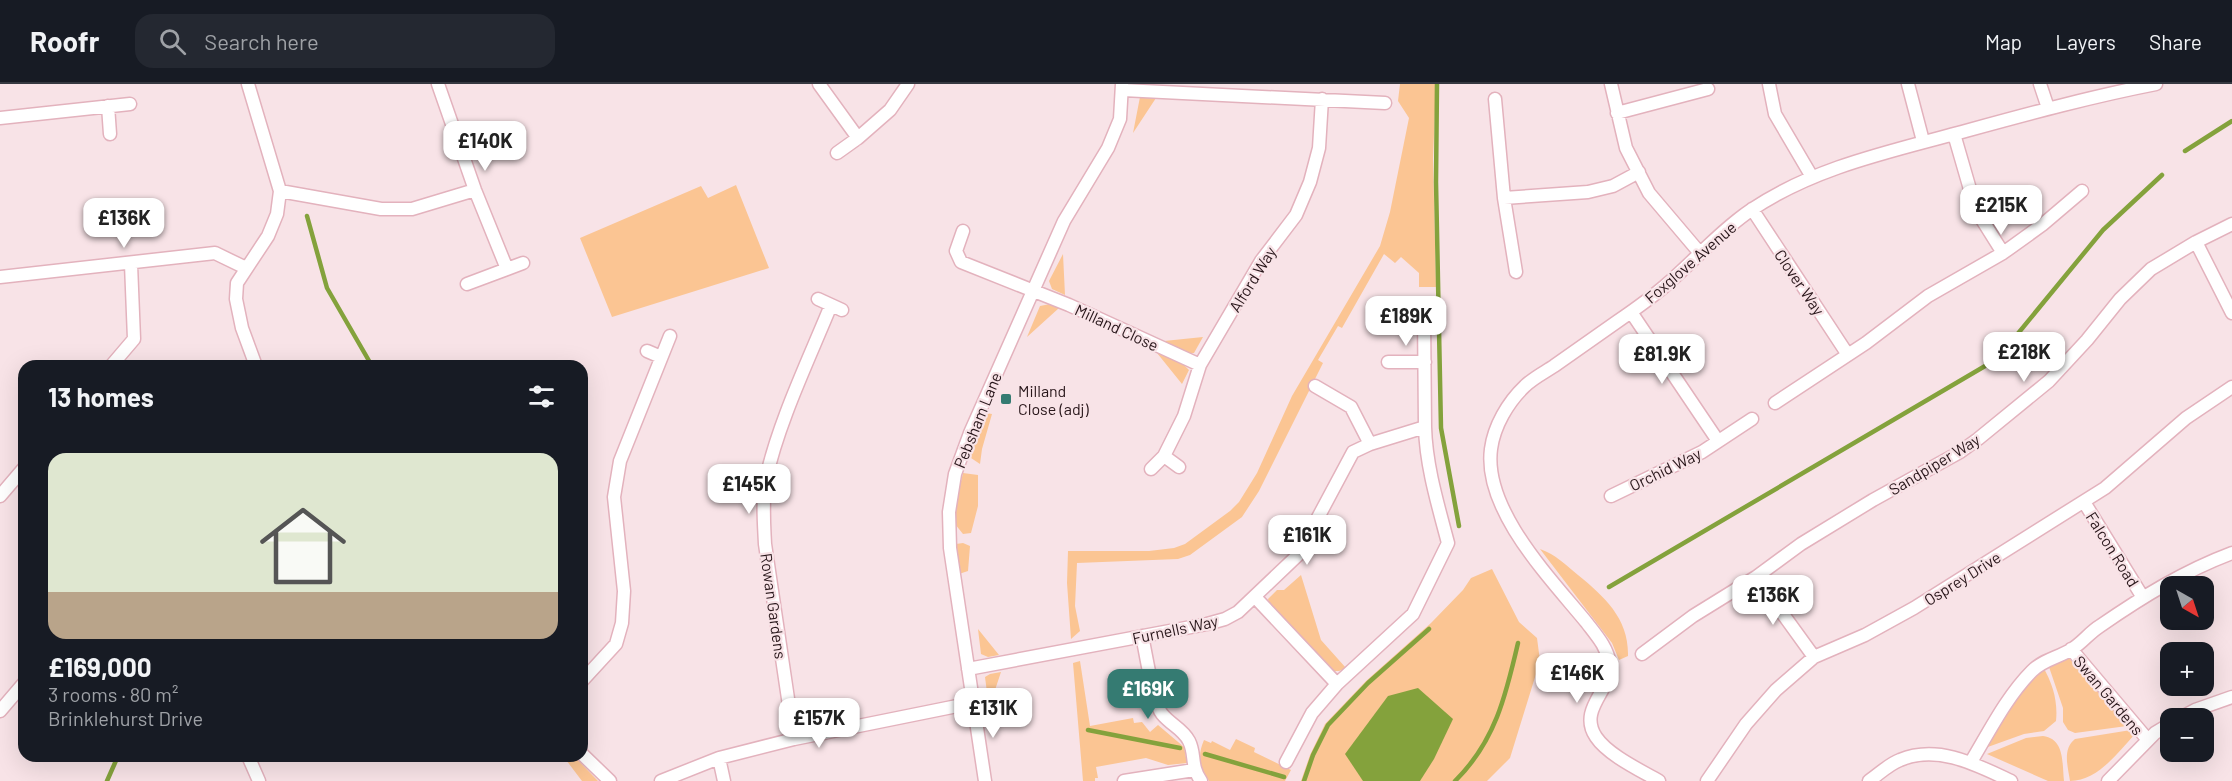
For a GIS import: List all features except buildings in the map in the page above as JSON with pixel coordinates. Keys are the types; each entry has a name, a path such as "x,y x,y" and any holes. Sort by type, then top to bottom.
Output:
{"street":[{"path":"248,84 280,190 277,214 268,236 237,283 236,299 242,328 254,360"},
{"path":"438,84 475,190 507,269"},
{"path":"819,84 858,138"},
{"path":"837,153 890,110 908,84"},
{"path":"1611,84 1626,148 1650,193 1699,252"},
{"path":"1769,84 1775,114 1812,177"},
{"path":"1908,84 1923,141"},
{"path":"2040,84 2048,108"},
{"name":"Foxglove Avenue","path":"1659,781 1630,765 1603,745 1594,735 1591,722 1592,709 1609,674 1610,666 1604,644 1524,543 1503,508 1491,476 1491,448 1499,422 1524,387 1665,286 1699,252 1752,209 1812,177 1923,141 2048,108 2156,84"},
{"path":"1123,87 1385,103"},
{"name":"Pebsham Lane","path":"985,781 950,548 949,512 954,474 1032,290 1064,221 1108,148 1120,119 1123,87"},
{"path":"1617,113 1708,89"},
{"name":"Alford Way","path":"1150,469 1164,456 1184,416 1200,365 1261,261 1296,215 1310,182 1319,148 1322,99"},
{"path":"1495,99 1504,198 1516,273"},
{"path":"0,118 130,104"},
{"path":"108,106 110,134"},
{"path":"1954,134 1976,210 2003,253"},
{"path":"1504,198 1588,192 1613,186 1639,172"},
{"path":"280,190 381,209 412,209 475,190"},
{"path":"1775,403 1848,355 1928,296 2003,253 2043,225 2082,191"},
{"name":"Clover Way","path":"1752,209 1848,355"},
{"name":"Sandpiper Way","path":"1642,654 1692,615 1756,577 1801,544 1873,500 1960,452 1978,439 2049,381 2087,340 2120,299 2151,269 2232,224"},
{"name":"Milland Close","path":"963,231 956,251 961,262 1069,304 1200,365"},
{"path":"2196,242 2232,313"},
{"path":"0,278 215,253 246,268"},
{"path":"466,284 523,263"},
{"path":"116,360 134,339 131,264"},
{"name":"Rowan Gardens","path":"794,739 765,544 764,513 766,480 782,427 837,307 818,299"},
{"name":"Orchid Way","path":"1631,312 1718,441"},
{"path":"1286,762 1311,713 1337,684 1413,614 1448,543 1434,490 1425,440 1424,314 1401,315"},
{"path":"588,674 616,644 622,623 624,591 614,497 620,461 669,336"},
{"path":"647,351 661,357"},
{"path":"1388,362 1425,362"},
{"path":"1315,386 1351,406 1370,444"},
{"name":"Osprey Drive","path":"1707,781 1746,724 1776,690 1814,657 1865,635 1914,608 2084,502 2105,488 2186,418 2232,387"},
{"name":"Orchid Way","path":"1611,496 1702,452 1752,419"},
{"name":"Furnells Way","path":"968,669 1224,619 1238,612 1298,555 1353,452 1370,444 1425,427"},
{"path":"1164,456 1179,467"},
{"path":"0,496 18,475"},
{"name":"Falcon Road","path":"2084,502 2142,596"},
{"name":"Swan Gardens","path":"1971,762 2009,700 2032,671 2047,658 2071,649 2092,631 2142,596 2203,564 2232,553"},
{"path":"1756,577 1814,657"},
{"path":"1255,597 1337,684"},
{"path":"1124,781 1197,776 1191,745 1185,734 1161,714 1143,636"},
{"name":"Swan Gardens","path":"2071,649 2148,740"},
{"path":"0,711 18,690"},
{"path":"2200,708 2232,697"},
{"path":"661,781 719,758 794,739 972,703"},
{"path":"2108,781 2160,730"},
{"path":"1869,781 1897,761 1913,755 1930,753 1971,762 2011,781"},
{"path":"719,758 724,781"},
{"path":"588,760 610,781"},
{"path":"251,762 259,781"}],"shaded area":[{"path":"1400,84 1436,84 1433,159 1436,287 1419,287 1419,273 1401,257 1395,263 1384,254 1342,328 1338,326 1318,360 1323,363 1259,491 1242,517 1190,555 1178,559 1077,563 1075,606 1080,631 1071,639 1067,583 1068,551 1149,551 1174,548 1185,544 1230,511 1239,502 1257,473 1292,396 1380,246 1390,212 1409,118 1398,101"},
{"path":"1140,97 1156,98 1133,133"},
{"path":"736,185 769,268 612,317 580,238 701,186 708,198"},
{"path":"1063,254 1065,295 1052,289 1049,281"},
{"path":"1050,304 1059,308 1027,337 1040,306"},
{"path":"1203,337 1194,353 1187,353 1164,341"},
{"path":"1157,353 1183,364 1189,370 1182,384"},
{"path":"986,413 992,414 980,464 968,456"},
{"path":"963,473 978,475 978,506 971,533 963,534 955,524 956,502"},
{"path":"963,543 970,546 968,571 959,574 956,544"},
{"path":"1540,549 1560,560 1588,583 1614,610 1624,631 1628,656 1619,660 1612,643"},
{"path":"1492,569 1519,622 1537,638 1540,661 1510,758 1487,781 1301,781 1325,724 1366,681 1431,623 1463,590 1471,578"},
{"path":"1301,575 1321,640 1346,668 1330,671 1270,606 1268,599 1277,590 1284,590"},
{"path":"978,629 999,655 988,657 981,654"},
{"path":"2059,658 2069,658 2127,726 2075,733 2068,730 2063,722 2063,708 2048,664"},
{"path":"1080,661 1090,726 1133,718 1134,723 1142,722 1150,732 1158,725 1184,747 1187,763 1168,765 1146,758 1096,767 1098,778 1095,778 1095,781 1083,781 1073,663"},
{"path":"2043,667 2054,693 2056,721 2044,731 2024,734 1985,748 2018,695"},
{"path":"1001,672 989,708 985,677"},
{"path":"1418,688 1453,719 1434,759 1420,781 1363,781 1345,754 1388,696"},
{"path":"2131,730 2134,735 2106,765 2080,780 2070,781 2067,753 2075,739"},
{"path":"2043,736 2050,738 2059,747 2064,781 2048,781 1987,754 2026,738"},
{"path":"1236,739 1255,748 1254,752 1291,770 1285,781 1209,781 1200,761 1204,740 1211,743 1212,741 1230,750"},
{"path":"568,762 580,762 598,781 582,781"}],"waterway":[{"path":"1437,84 1436,182 1441,428 1459,526"},
{"path":"2185,151 2232,121"},
{"path":"1609,587 1997,359 2103,230 2162,175"},
{"path":"307,216 327,288 369,360"},
{"path":"1304,781 1313,755 1328,725 1368,683 1429,629"},
{"path":"1455,781 1480,750 1497,717 1518,643"},
{"path":"1088,730 1180,748"},
{"path":"1205,754 1284,777"},
{"path":"107,781 115,762"}],"place":[{"name":"Milland Close (adj)","path":"1006,399"}]}
